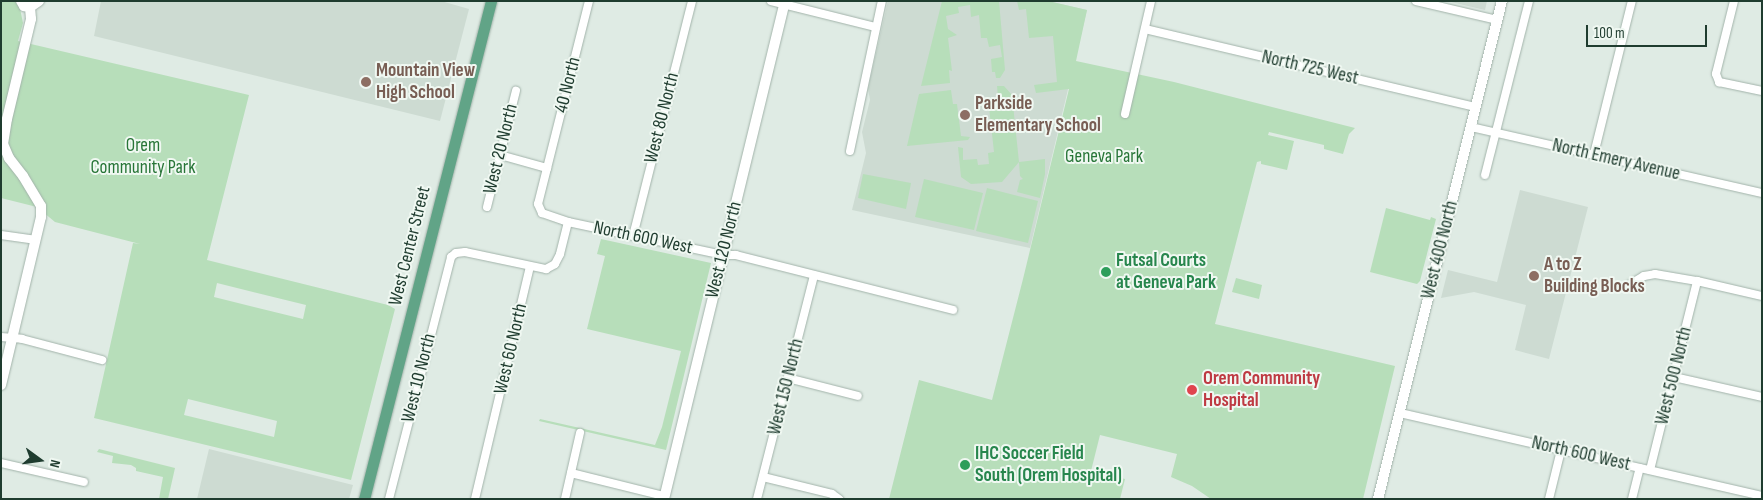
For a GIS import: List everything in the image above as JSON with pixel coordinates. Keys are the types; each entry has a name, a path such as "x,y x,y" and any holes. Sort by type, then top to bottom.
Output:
{"main road":[{"name":"West Center Street","path":"364,499 491,1"}],"street":[{"path":"1,385 42,206 24,176 9,158 3,144 6,119 34,4 24,6 20,1"},
{"name":"40 North","path":"547,168 589,1"},
{"name":"West 80 North","path":"633,236 692,1"},
{"path":"771,1 876,27"},
{"path":"850,151 882,1"},
{"path":"1125,114 1151,1"},
{"path":"1416,1 1497,20"},
{"name":"West 400 North","path":"1378,499 1502,1"},
{"path":"1485,175 1529,1"},
{"path":"1594,154 1632,1"},
{"path":"1734,1 1716,74 1720,82 1762,92"},
{"name":"West 120 North","path":"664,497 785,3"},
{"name":"North 725 West","path":"1145,28 1476,107"},
{"name":"West 20 North","path":"487,207 516,91"},
{"name":"North Emery Avenue","path":"1471,127 1762,193"},
{"path":"500,155 547,168"},
{"name":"North 600 West","path":"547,168 538,204 542,213 568,222 723,255 736,255 953,310"},
{"path":"530,267 546,269 555,264 560,254 568,222"},
{"path":"1,235 35,240"},
{"name":"West 10 North","path":"389,499 451,257 456,253 465,252 530,267"},
{"name":"West 60 North","path":"475,499 530,267"},
{"path":"1629,284 1644,276 1655,274 1697,281 1762,296"},
{"name":"West 150 North","path":"757,499 814,275"},
{"name":"West 500 North","path":"1650,470 1697,281"},
{"path":"1,337 22,339 102,360"},
{"path":"1674,377 1762,397"},
{"path":"788,378 858,396"},
{"name":"North 600 West","path":"1400,413 1762,496"},
{"path":"565,499 580,432"},
{"path":"1549,499 1560,450"},
{"path":"1,463 84,482"},
{"path":"1632,499 1640,468"},
{"path":"571,473 664,497"},
{"path":"763,477 832,494 839,499"}],"shaded area":[{"name":"Mountain View High School","path":"101,1 441,1 469,9 440,121 94,36"},
{"name":"Parkside Elementary School","path":"888,1 1048,1 1087,10 1030,248 852,210 866,153 862,132 870,100 868,88"},
{"path":"1447,1 1487,1 1485,10"},
{"name":"A to Z Building Blocks","path":"1520,190 1588,207 1549,359 1515,350 1526,305 1474,292 1441,298 1448,270 1497,282"},
{"path":"209,449 353,485 349,499 197,499"}],"green space":[{"name":"Orem Community Park","path":"1,1 17,1 19,4 23,23 18,41 249,95 207,260 388,305 395,309 351,480 94,418 133,243 140,244 55,222 37,207 1,198","holes":["217,283 306,305 303,319 214,297","188,399 277,421 274,437 184,415"]},
{"path":"942,1 999,1 1005,70 1000,78 996,78 995,72 992,72 991,59 1002,57 1000,45 989,47 987,38 981,38 979,15 971,17 970,5 958,7 959,13 946,16 948,29 957,35 948,38 952,71 949,70 950,83 921,86"},
{"name":"Geneva Park","path":"1017,1 1048,1 1087,10 1076,61 1174,82 1355,128 1349,134 1343,154 1324,149 1324,145 1269,132 1268,135 1294,141 1287,170 1261,164 1261,161 1257,162 1215,324 1395,366 1363,499 1211,499 1192,486 1171,477 1177,454 1100,435 1091,471 1125,479 1120,499 889,499 919,380 992,400 1069,89 1036,93 1034,85 1057,82 1053,36 1029,38 1026,9 1019,10"},
{"path":"997,86 1004,86 1012,95 1019,162 1002,182 971,184 961,177 958,147 963,148 963,160 977,159 978,165 989,164 988,153 994,152 988,98 998,98"},
{"path":"951,90 953,104 957,104 961,136 970,137 968,140 907,146 919,94"},
{"path":"1045,159 1045,174 1040,198 1017,192 1020,180 1023,179 1020,176 1019,162"},
{"path":"863,174 911,183 906,209 858,198"},
{"path":"924,179 983,193 974,230 915,217"},
{"path":"987,188 1038,201 1028,243 976,231"},
{"path":"1386,208 1430,220 1431,217 1436,219 1420,281 1417,284 1370,272"},
{"path":"601,239 711,263 666,450 539,421 540,419 655,445 662,427 681,351 587,329 605,256 597,254"},
{"path":"1236,278 1262,285 1259,299 1232,292"},
{"path":"99,449 175,468 168,499 159,499 163,477 136,471 136,468 131,465 112,463 113,456 97,452"}],"place":[{"name":"Mountain View High School","path":"366,82"},
{"name":"Parkside Elementary School","path":"965,115"},
{"name":"Futsal Courts at Geneva Park","path":"1106,272"},
{"name":"A to Z Building Blocks","path":"1534,276"},
{"name":"Orem Community Hospital","path":"1192,390"},
{"name":"IHC Soccer Field South (Orem Hospital)","path":"965,465"}]}
